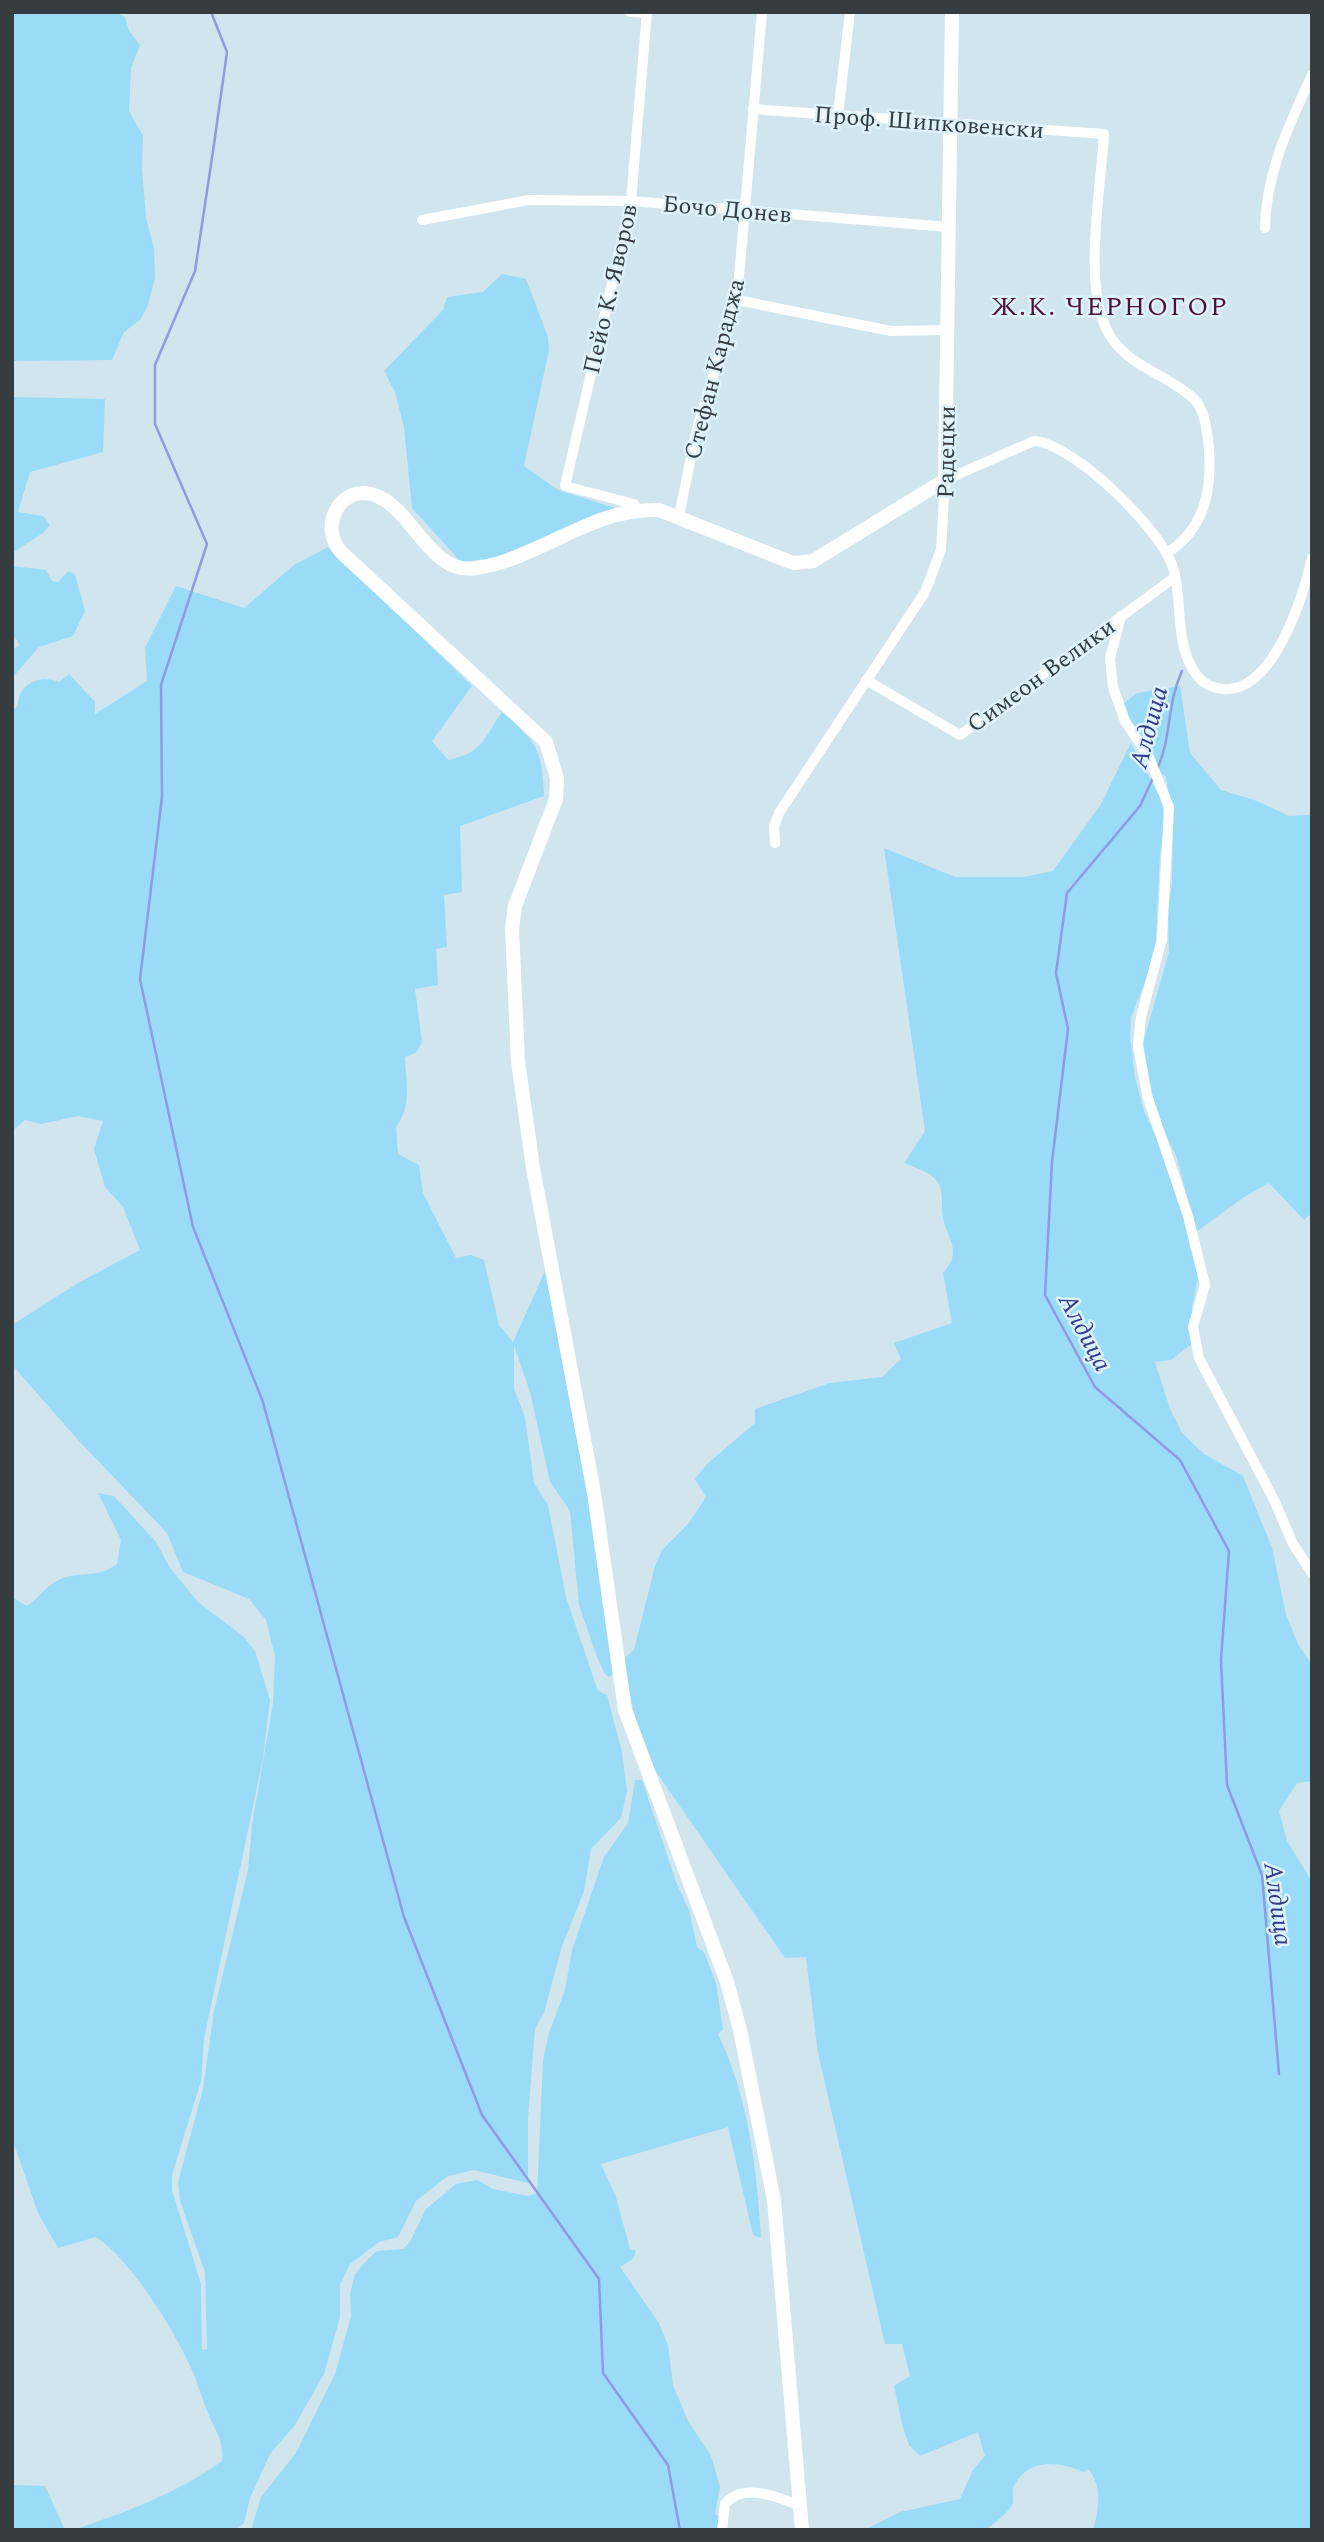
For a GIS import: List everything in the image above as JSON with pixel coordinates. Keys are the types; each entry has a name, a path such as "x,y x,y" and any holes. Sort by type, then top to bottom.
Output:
{"street":[{"path":"630,12 647,12"},
{"name":"Пейо К. Яворов","path":"638,509 634,504 565,486 631,201 647,12"},
{"name":"Стефан Караджа","path":"679,516 697,428 737,300 762,12"},
{"path":"838,115 850,12"},
{"name":"Радецки","path":"775,843 774,826 779,813 925,592 941,550 945,480 951,12"},
{"path":"1265,228 1265,198 1279,147 1312,75"},
{"name":"Проф. Шипковенски","path":"753,109 1104,134 1096,260 1096,283 1104,324 1111,339 1127,357 1195,400 1207,431 1211,470 1209,491 1200,517 1187,537 1167,553"},
{"name":"Бочо Донев","path":"422,220 529,200 631,201 949,227"},
{"path":"737,300 891,331 947,330"},
{"path":"802,2530 774,2200 765,2146 727,1982 625,1710 594,1493 563,1338 517,1061 512,929 515,905 556,799 557,778 553,758 546,742 337,548 331,535 333,514 340,503 351,496 364,493 376,495 410,524 438,555 467,569 487,566 608,516 638,509 659,510 679,516 793,563 803,563 813,561 945,480 1026,442 1043,441 1067,456 1131,506 1167,553 1175,577 1186,654 1196,675 1217,688 1229,690 1252,683 1282,639 1307,595 1312,558"},
{"name":"Симеон Велики","path":"866,680 960,735 1175,577"},
{"path":"1121,616 1110,658 1113,687 1125,721 1149,757 1169,807 1161,939 1141,1017 1138,1045 1147,1096 1188,1216 1205,1285 1204,1297 1195,1315 1193,1339 1199,1358 1274,1500 1293,1545 1312,1573"},
{"path":"722,2530 725,2504 731,2499 751,2493 772,2494 800,2505"}],"shaded area":[{"path":"12,12 115,12 125,17 129,31 140,45 131,68 129,111 143,136 142,169 146,218 154,248 155,278 147,308 140,320 124,332 112,360 12,361"},
{"path":"502,274 526,279 548,337 549,350 524,466 558,490 615,508 494,558 461,562 412,508 404,427 395,392 384,371 443,310 447,297 483,292"},
{"path":"12,397 105,399 103,452 30,472 18,512 43,516 50,525 43,533 12,553"},
{"path":"328,547 472,686 432,741 448,760 468,753 481,744 502,712 530,740 542,767 544,796 460,826 462,892 444,895 447,947 436,949 438,985 415,989 422,1042 416,1053 405,1057 407,1094 404,1111 396,1127 398,1154 419,1165 423,1193 456,1258 471,1255 484,1260 499,1325 513,1342 545,1271 601,1565 613,1674 609,1677 597,1657 579,1605 570,1511 550,1482 530,1392 514,1345 514,1389 525,1417 534,1483 548,1505 566,1597 598,1691 607,1695 622,1752 627,1791 621,1818 591,1849 584,1891 562,1946 544,2013 535,2028 528,2118 528,2183 474,2170 448,2176 416,2201 398,2237 379,2242 350,2264 340,2285 340,2317 324,2374 295,2425 270,2454 250,2498 244,2523 235,2530 73,2530 131,2509 187,2483 222,2461 222,2447 182,2350 149,2296 123,2261 96,2237 58,2248 38,2213 12,2138 12,1597 27,1606 58,1580 103,1572 117,1564 121,1540 98,1493 114,1496 156,1542 170,1568 198,1602 244,1637 255,1651 270,1700 263,1759 204,2039 201,2081 172,2175 172,2190 201,2284 202,2350 207,2349 205,2272 180,2201 178,2182 203,2089 214,2011 248,1870 252,1825 273,1703 275,1657 266,1620 249,1599 183,1572 167,1533 79,1441 12,1365 12,1325 78,1283 140,1250 123,1207 105,1187 94,1149 103,1121 78,1116 41,1124 25,1120 12,1131 12,712 26,686 45,679 59,682 69,674 95,702 95,714 147,681 145,648 176,586 244,608 294,565"},
{"path":"12,566 46,570 52,581 58,582 68,571 75,574 85,611 73,636 39,647 12,678 12,650 20,645 12,634"},
{"path":"1180,686 1190,753 1221,790 1257,801 1289,816 1309,815 1312,812 1312,1213 1304,1220 1269,1183 1244,1197 1196,1232 1177,1158 1161,1124 1145,1073 1143,1043 1169,952 1168,909 1172,883 1173,821 1166,777 1160,773 1118,708 1137,693"},
{"path":"1131,743 1161,799 1165,820 1160,855 1155,955 1131,1018 1130,1035 1135,1077 1144,1111 1167,1160 1200,1267 1192,1307 1197,1345 1189,1346 1171,1360 1155,1362 1170,1409 1182,1433 1204,1454 1243,1476 1272,1548 1286,1614 1298,1644 1312,1665 1312,1781 1297,1783 1279,1811 1287,1841 1312,1882 1312,2530 1093,2530 1098,2490 1088,2469 1084,2472 1044,2464 1027,2470 1020,2477 1013,2488 1011,2506 986,2530 864,2530 900,2512 960,2499 973,2470 985,2456 978,2432 920,2456 909,2445 894,2386 910,2376 902,2344 885,2344 818,2053 806,1957 785,1958 650,1763 637,1726 622,1660 634,1650 655,1566 662,1550 689,1523 706,1497 695,1479 707,1464 755,1423 755,1409 830,1383 882,1377 901,1359 894,1343 952,1323 943,1273 953,1252 943,1218 940,1186 930,1175 904,1163 925,1131 884,848 955,877 1024,877 1053,871 1101,804"},
{"path":"635,1780 642,1780 676,1882 689,1910 697,1947 704,1952 716,1983 723,2029 718,2034 744,2108 757,2186 761,2238 753,2235 728,2127 601,2164 616,2197 630,2249 636,2251 633,2259 620,2267 659,2323 668,2345 673,2385 688,2421 711,2456 720,2487 715,2514 723,2519 715,2530 251,2530 261,2497 296,2453 335,2374 351,2316 350,2294 355,2274 377,2251 403,2249 410,2242 426,2209 456,2184 477,2180 493,2189 528,2196 537,2193 543,2060 549,2033 565,1990 572,1950 604,1857 628,1823"},
{"path":"12,2485 45,2486 65,2530 12,2530"}],"waterway":[{"path":"211,12 227,52 195,271 155,365 155,424 207,544 161,685 162,797 140,979 193,1227 263,1402 404,1917 482,2115 599,2279 603,2373 668,2465 680,2530"},
{"name":"Алдица","path":"1157,769 1165,746 1173,697 1182,671"},
{"name":"Алдица","path":"1153,778 1140,806 1067,893 1056,973 1068,1029 1052,1162 1045,1295 1095,1387 1180,1460 1229,1551 1221,1660 1227,1785 1262,1875 1279,2074"}],"district":[{"name":"Ж.К. ЧЕРНОГОР","path":"1110,306"}]}
